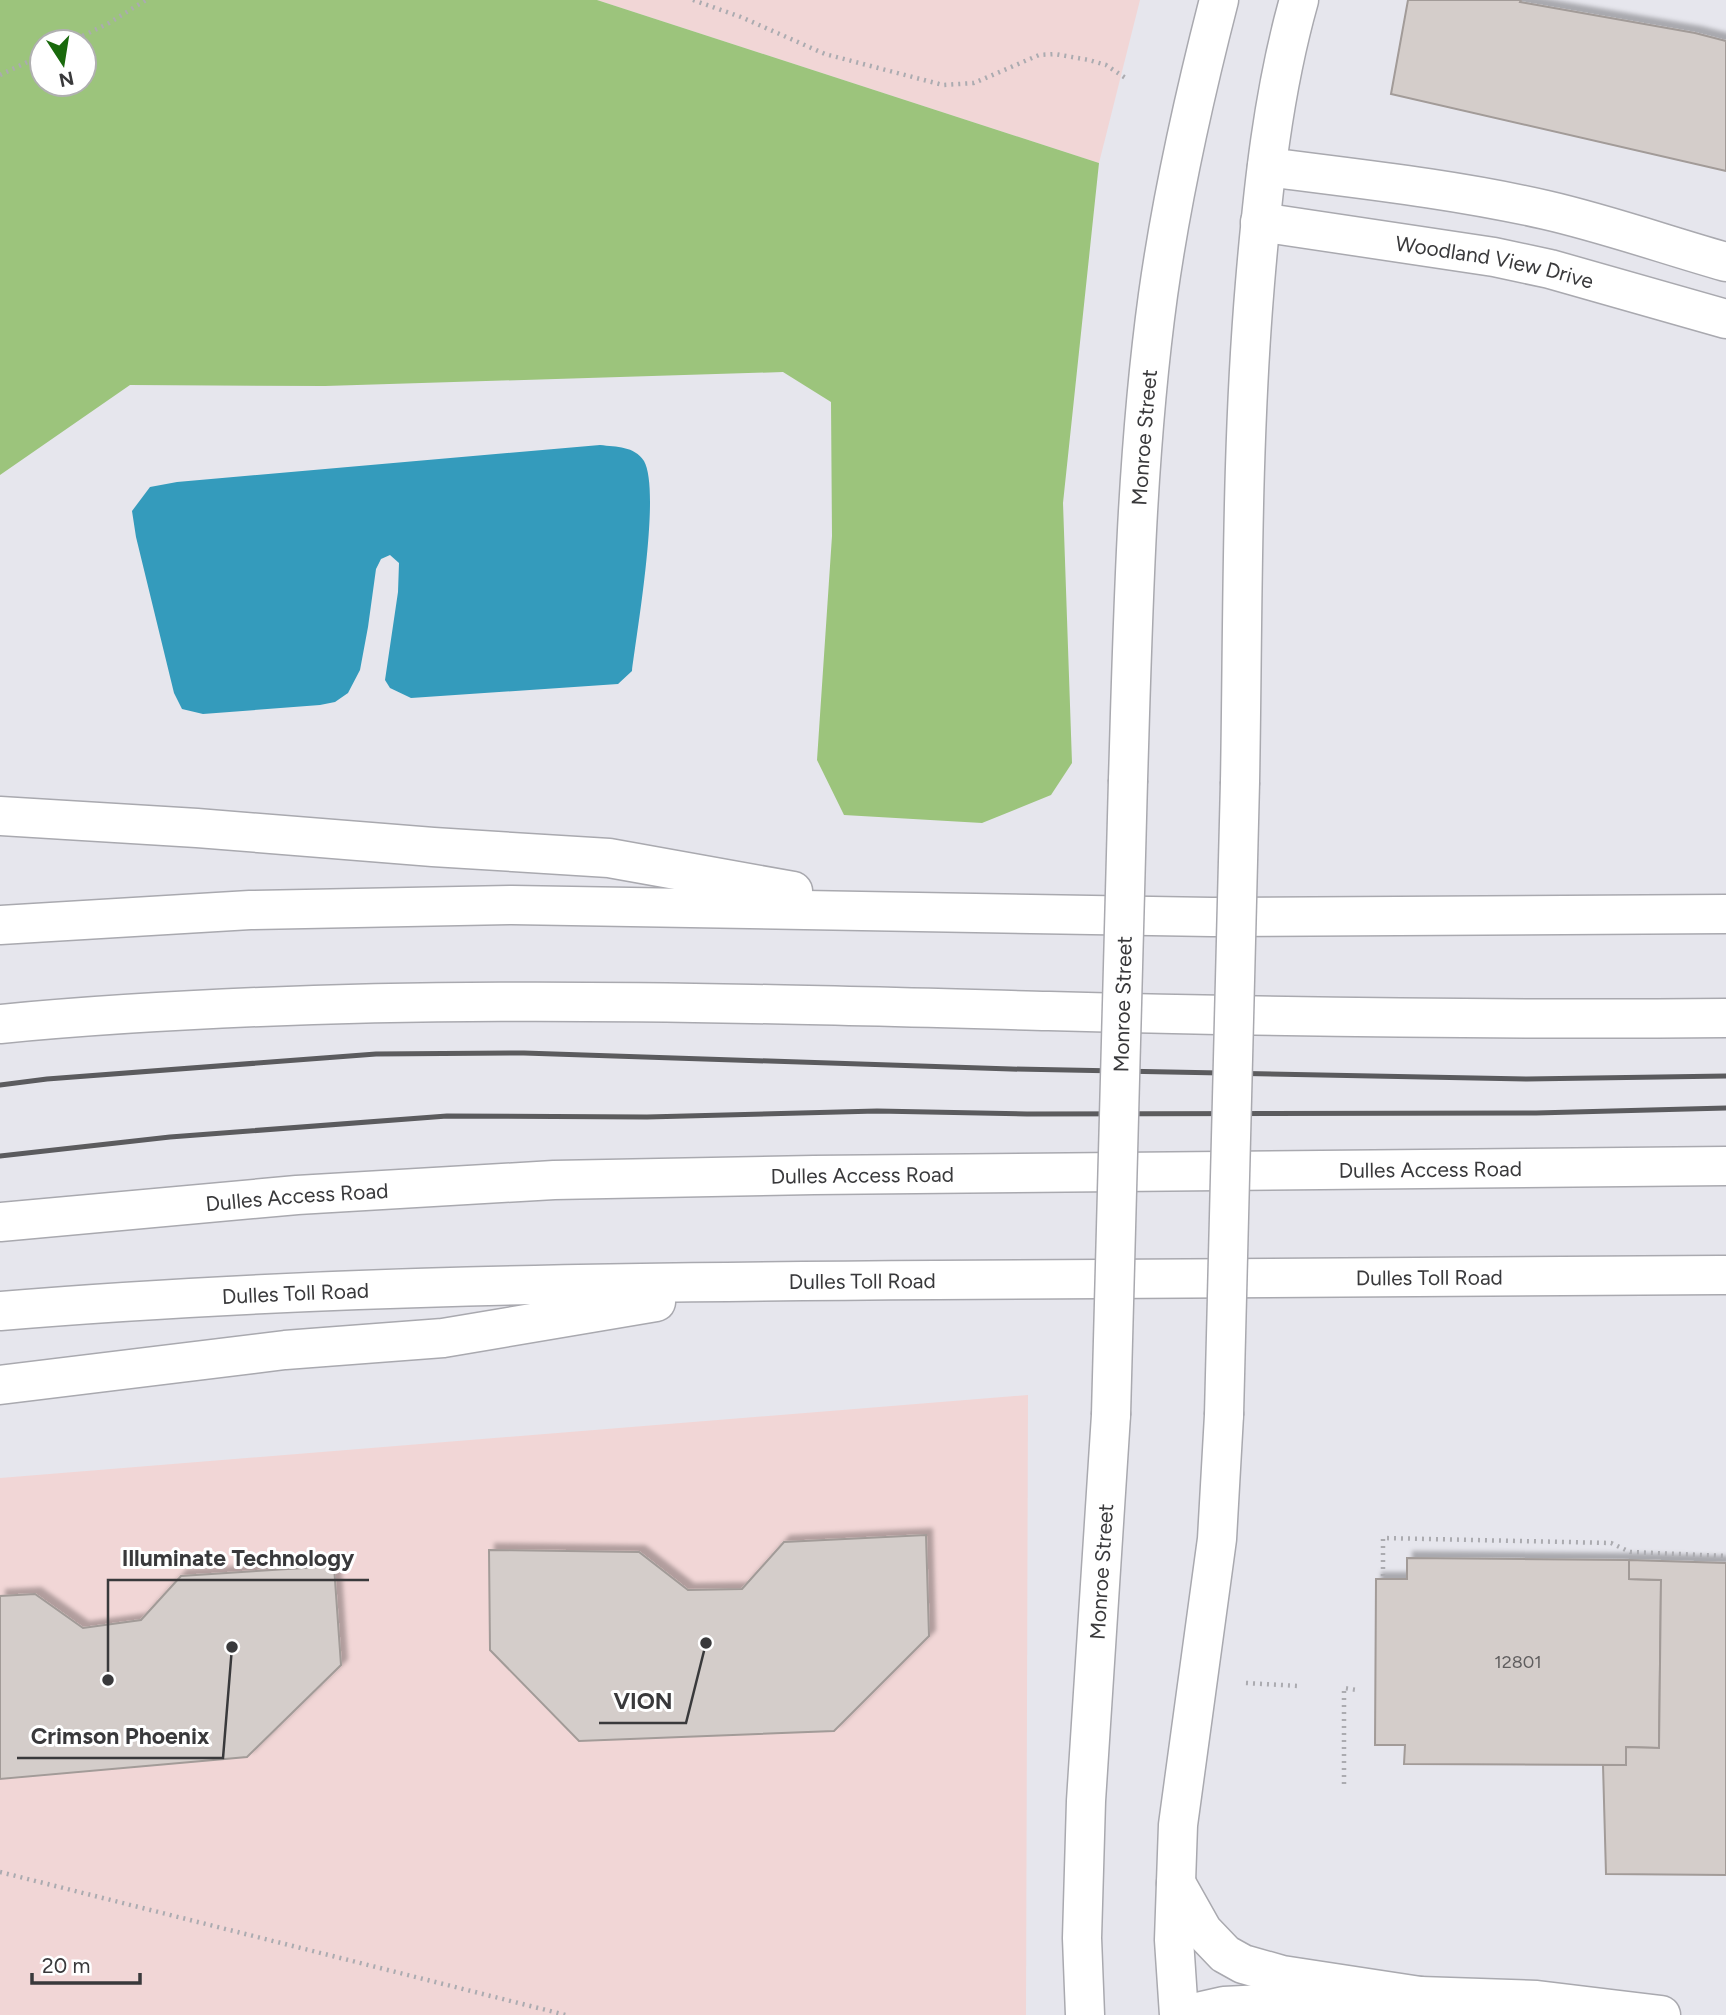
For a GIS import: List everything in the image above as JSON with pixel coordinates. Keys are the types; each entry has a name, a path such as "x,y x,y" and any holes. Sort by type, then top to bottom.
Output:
{"main road":[{"name":"Monroe Street","path":"1085,2015 1082,1938 1086,1801 1111,1415 1135,558 1150,359 1160,282 1192,105 1219,0"},
{"path":"1299,0 1286,52 1267,167 1260,222 1247,406 1224,1415 1217,1539 1185,1764 1175,1880 1174,1940 1182,2015 1224,2006 1420,1996 1537,2000 1661,2015"},
{"path":"1267,167 1384,181 1495,200 1604,226 1726,262"},
{"name":"Woodland View Drive","path":"1260,222 1494,257 1550,269 1726,319"},
{"path":"0,816 609,859 916,913"},
{"path":"0,827 117,824"},
{"path":"0,925 250,910 512,905 1332,917 1726,914"},
{"path":"0,1024 268,1006 417,1001 674,1001 1372,1018 1726,1018"},
{"name":"Dulles Access Road","path":"0,1222 297,1195 554,1180 1726,1166"},
{"name":"Dulles Toll Road","path":"0,1311 327,1290 786,1281 1726,1275"},
{"path":"0,1384 285,1350 443,1338 786,1281"},
{"path":"1175,1880 1203,1931 1225,1954 1243,1964 1282,1975 1420,1996"}],"path":[{"path":"98,28 146,0"},
{"path":"693,0 825,54 943,85 974,83 1039,55 1055,54 1106,65 1127,79"},
{"path":"0,75 28,62"},
{"path":"1384,1576 1383,1538 1611,1543 1630,1552 1726,1556"},
{"path":"1246,1683 1299,1686"},
{"path":"1344,1784 1344,1688 1357,1690"},
{"path":"0,1871 566,2015"}],"shaded area":[{"path":"597,0 1140,0 1099,163"},
{"path":"1028,1395 1026,2015 0,2015 0,1478"}],"green space":[{"path":"0,0 597,0 1099,163 1063,503 1072,763 1051,795 982,823 844,815 817,760 832,536 831,402 783,372 325,386 130,385 0,475"}],"water":[{"path":"600,445 635,452 644,461 649,477 649,530 632,671 618,684 411,698 390,688 385,680 398,592 399,563 390,555 381,559 376,569 360,670 348,693 335,702 320,705 203,714 182,709 174,693 132,511 150,487 177,482"}],"building":[{"path":"1408,0 1521,0 1520,2 1726,41 1726,171 1391,94"},
{"path":"926,1535 929,1636 834,1731 579,1741 490,1650 489,1550 639,1552 688,1590 742,1589 784,1542"},
{"path":"1407,1558 1629,1560 1629,1579 1661,1580 1659,1748 1626,1747 1626,1765 1404,1764 1405,1745 1375,1745 1376,1579 1407,1579"},
{"path":"1629,1560 1726,1563 1726,1875 1606,1874 1603,1765 1626,1765 1626,1747 1659,1748 1661,1580 1629,1579"},
{"path":"334,1566 341,1665 247,1757 0,1779 0,1596 35,1594 83,1628 141,1620 181,1576"}],"railway":[{"path":"0,1085 47,1079 376,1054 524,1053 1011,1069 1527,1079 1726,1076"},
{"path":"0,1156 170,1137 447,1116 647,1117 877,1111 1027,1114 1536,1113 1726,1108"}],"place":[{"name":"VION","path":"706,1643"},
{"name":"Crimson Phoenix","path":"232,1647"},
{"name":"Illuminate Technology","path":"108,1680"}]}
